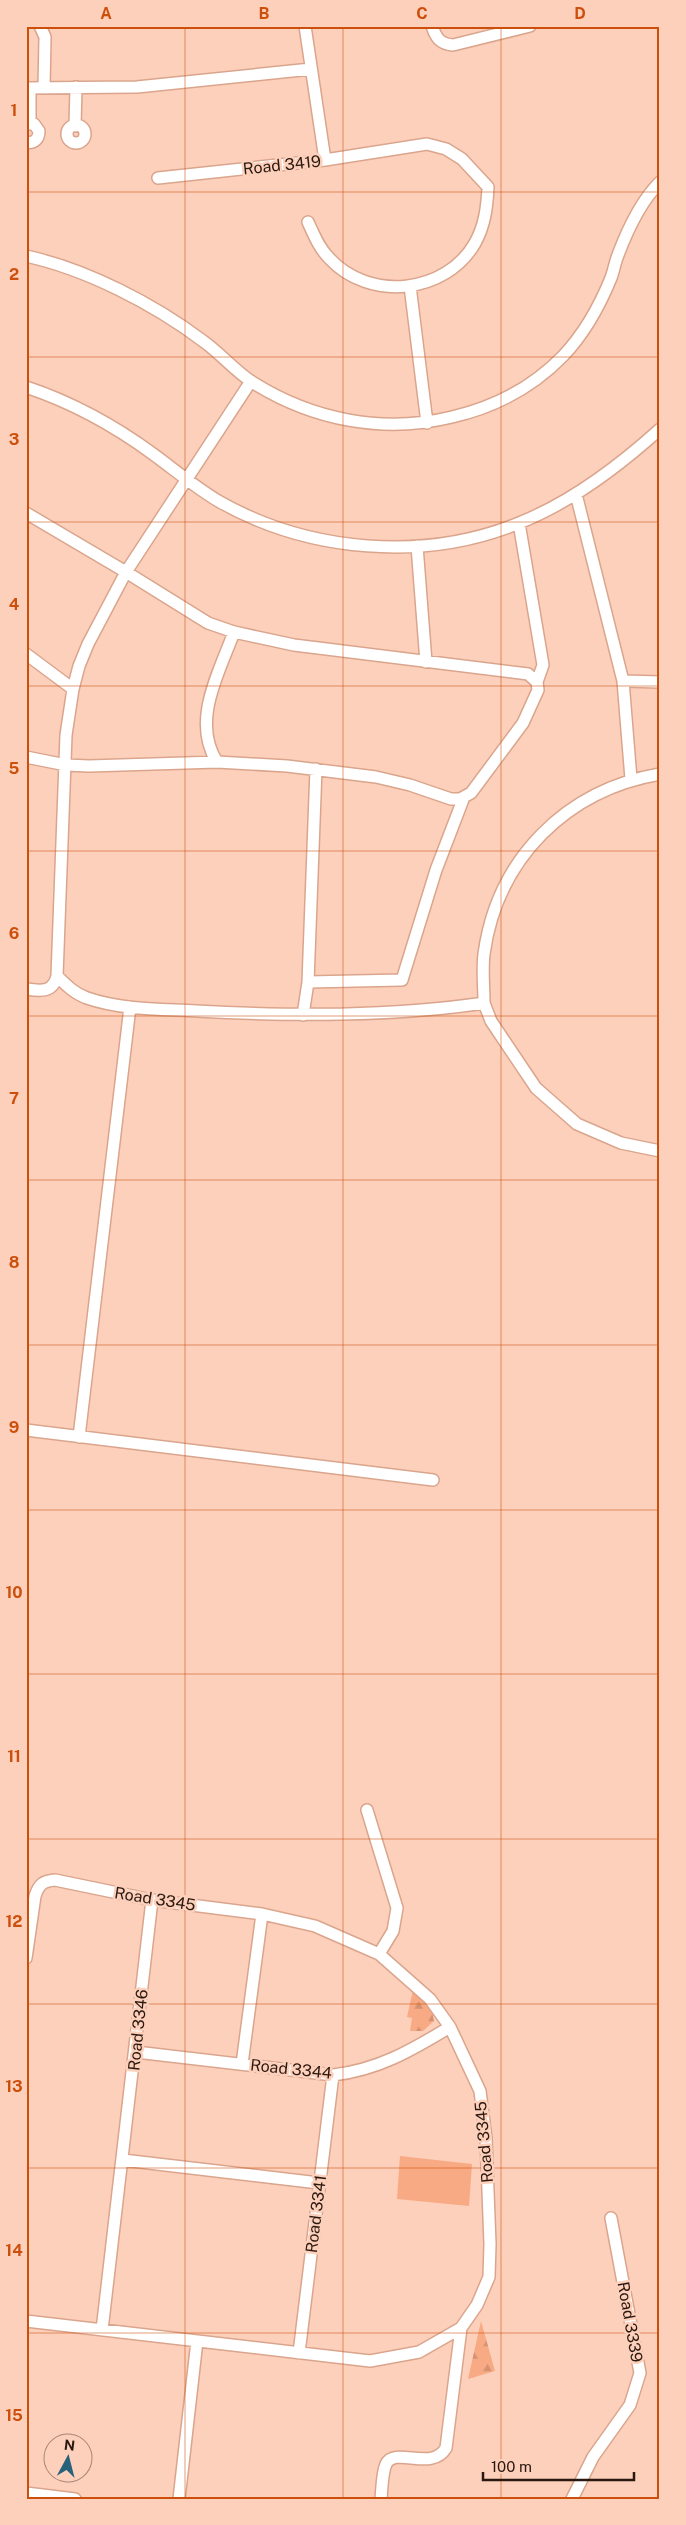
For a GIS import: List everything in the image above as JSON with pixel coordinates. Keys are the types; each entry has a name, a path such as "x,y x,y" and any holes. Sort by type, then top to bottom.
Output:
{"street":[{"path":"40,26 45,37 44,88"},
{"path":"305,26 325,160"},
{"path":"432,26 435,37 453,46 530,26"},
{"path":"26,142 34,142 39,135 38,127 28,123 28,88 137,87 311,69"},
{"path":"75,126 76,87"},
{"name":"Road 3419","path":"158,178 325,160 428,144 446,149 462,159 488,187 485,216 474,244 462,260 447,272 429,281 410,286"},
{"path":"26,256 92,278 148,306 202,340 251,381 291,404 335,418 380,425 427,423 478,411 509,398 538,379 563,356 592,314 611,277 618,254 641,208 660,182"},
{"path":"308,222 321,248 330,259 347,273 367,282 388,287 410,286 427,423"},
{"path":"26,990 46,990 53,985 57,976 66,735 73,689 88,644 126,572 251,381"},
{"path":"26,387 111,427 152,453 186,480 220,502 250,516 296,533 336,542 376,546 417,546 486,535 520,523 576,494 615,467 660,429"},
{"path":"576,494 623,681 631,779"},
{"path":"26,513 208,623 234,632 294,646 528,674 537,682"},
{"path":"26,756 66,765 110,767 217,762 316,769 376,777 410,785 451,799 464,798 471,793 523,723 538,690 537,682 543,665 520,523"},
{"path":"417,546 426,662"},
{"path":"217,762 206,740 205,719 220,669 234,632"},
{"path":"26,654 73,689"},
{"path":"623,681 660,682"},
{"path":"303,1015 308,982 316,769"},
{"path":"660,774 631,779 586,798 547,827 516,864 494,908 484,955 484,1004 490,1021 536,1088 577,1124 621,1143 660,1151"},
{"path":"308,982 402,980 436,870 464,798"},
{"path":"57,976 69,988 86,998 130,1007 303,1015 444,1009 484,1004"},
{"path":"79,1437 130,1007"},
{"path":"26,1430 433,1480"},
{"path":"367,1810 398,1908 393,1931 380,1954"},
{"name":"Road 3345","path":"26,1958 38,1887 45,1881 55,1880 152,1900 262,1914 315,1926 380,1954 430,1999 450,2027 480,2092 488,2172 489,2277 477,2305 461,2328"},
{"name":"Road 3346","path":"102,2330 136,2052 152,1900"},
{"name":"Road 3344","path":"242,2064 262,1914"},
{"name":"Road 3344","path":"136,2052 333,2075 381,2065 406,2054 450,2027"},
{"name":"Road 3341","path":"299,2353 333,2075"},
{"path":"123,2160 319,2183"},
{"name":"Road 3339","path":"572,2499 593,2456 630,2406 640,2373 611,2218"},
{"path":"26,2321 370,2361 396,2358 419,2352 461,2328"},
{"path":"381,2499 386,2465 390,2460 396,2457 434,2459 441,2455 446,2448 461,2328"},
{"path":"179,2499 197,2341"},
{"path":"26,2493 75,2499"}],"green space":[{"path":"413,1990 430,2002 434,2021 423,2031 410,2031 412,2018 407,2017"},
{"path":"400,2156 472,2164 469,2206 397,2199"},
{"path":"481,2321 495,2371 468,2379"}]}
